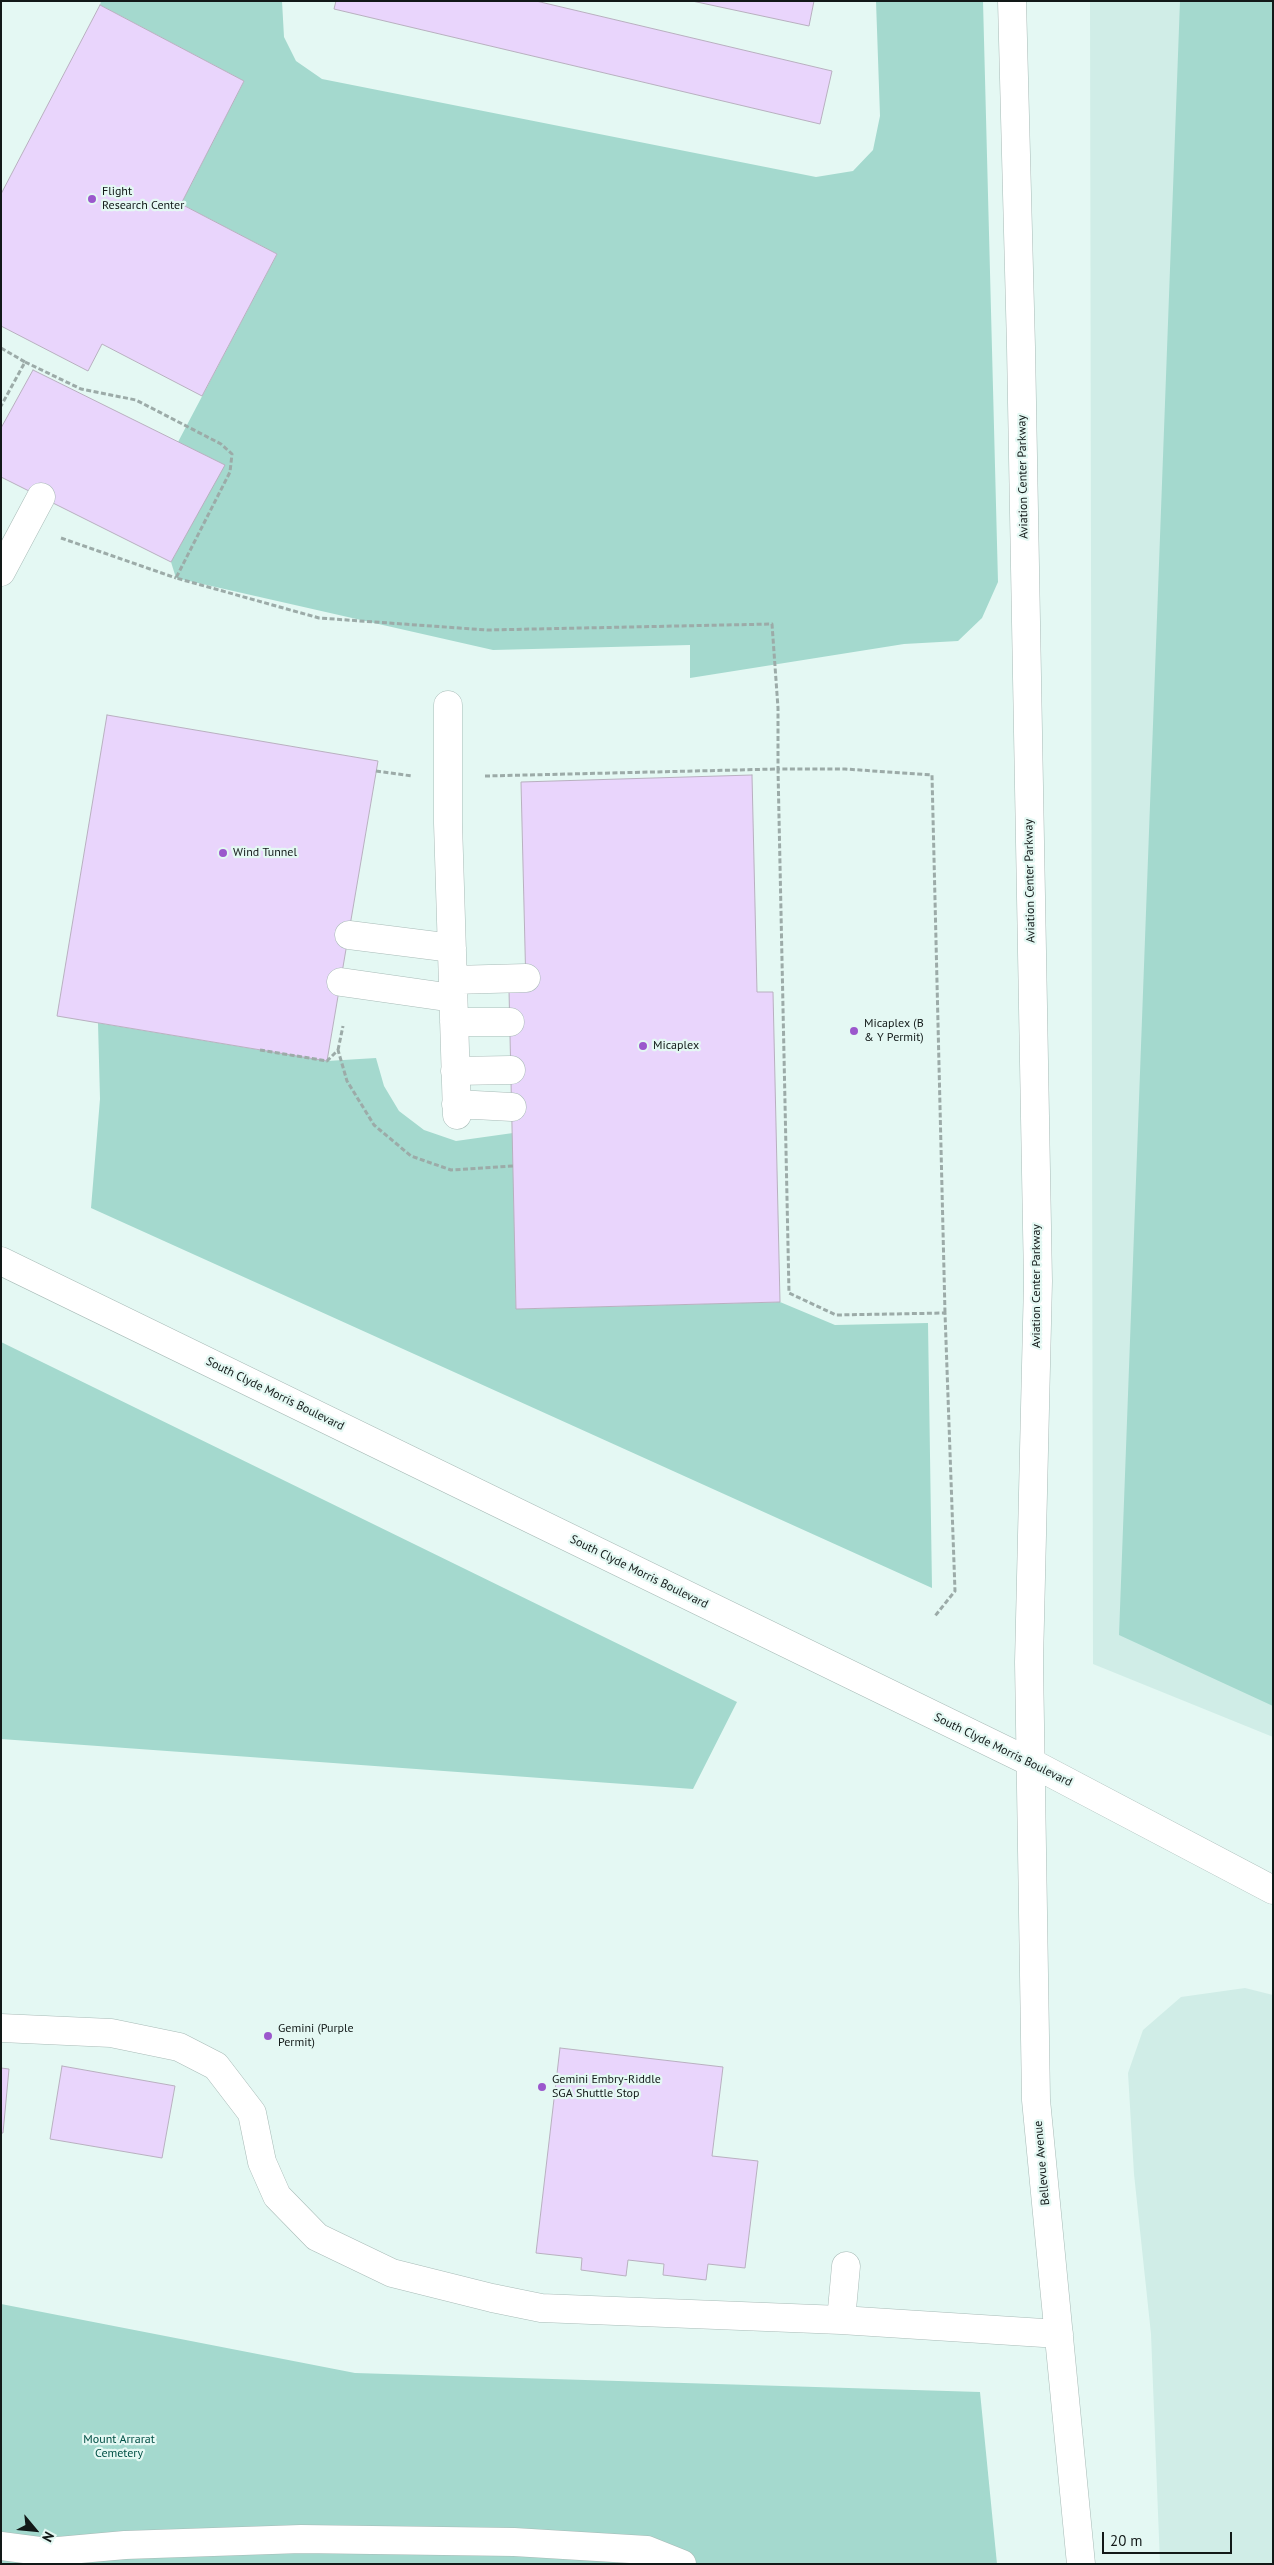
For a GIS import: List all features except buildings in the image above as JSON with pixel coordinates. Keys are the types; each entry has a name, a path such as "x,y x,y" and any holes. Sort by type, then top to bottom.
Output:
{"street":[{"name":"Aviation Center Parkway","path":"1012,1 1021,347 1038,1281 1029,1662 1030,1762"},
{"path":"1,572 41,497"},
{"path":"448,705 448,779 457,1109 512,1106"},
{"path":"349,935 452,948"},
{"path":"453,1000 526,978"},
{"path":"341,982 453,1000 510,1022"},
{"path":"455,1071 511,1070"},
{"name":"South Clyde Morris Boulevard","path":"1,1261 1030,1762 1273,1890"},
{"name":"Bellevue Avenue","path":"1030,1762 1036,2100 1081,2564"},
{"path":"1,2028 111,2033 179,2047 216,2066 252,2113 262,2162 277,2196 317,2237 392,2273 541,2308 841,2320 1059,2334"},
{"path":"841,2320 846,2266"},
{"path":"1,2546 47,2552 126,2545 301,2538 514,2542 647,2550 682,2564"}],"path":[{"path":"1,348 25,362 81,389 136,400 221,444 232,454 230,472 176,578"},
{"path":"1,406 25,362"},
{"path":"58,538 66,538 176,578 319,618 487,630 772,624 778,708 789,1293 836,1315 945,1313"},
{"path":"376,771 430,779 509,774 845,768 932,775 945,1313 955,1591 935,1616"},
{"path":"343,1026 338,1050 347,1081 374,1126 410,1156 451,1170 513,1166"},
{"path":"260,1050 327,1061 338,1050"}],"shaded area":[{"path":"1090,1 1273,1 1273,1737 1093,1664"},
{"path":"1245,1988 1273,1995 1273,2564 1160,2564 1151,2334 1134,2174 1128,2073 1143,2030 1181,1997"}],"green space":[{"path":"101,1 282,1 284,37 296,61 322,79 816,177 853,171 873,150 880,116 876,1 983,1 998,582 982,618 958,641 904,644 690,678 690,645 493,650 176,578 171,562 224,465 178,442 277,254 181,204 244,81 100,5"},
{"path":"1180,1 1273,1 1273,1706 1119,1635"},
{"path":"98,1023 327,1061 376,1058 384,1086 399,1111 424,1130 456,1141 513,1133 516,1309 780,1302 835,1325 928,1323 932,1588 91,1208 100,1099"},
{"path":"1,1342 737,1702 693,1789 1,1739"},
{"name":"Mount Arrarat Cemetery","path":"1,2304 355,2373 980,2392 997,2564 1,2564"}],"place":[{"name":"Flight Research Center","path":"92,199"},
{"name":"Wind Tunnel","path":"223,853"},
{"name":"Micaplex (B & Y Permit)","path":"854,1031"},
{"name":"Micaplex","path":"643,1046"},
{"name":"Gemini (Purple Permit)","path":"268,2036"},
{"name":"Gemini Embry-Riddle SGA Shuttle Stop","path":"542,2087"}]}
